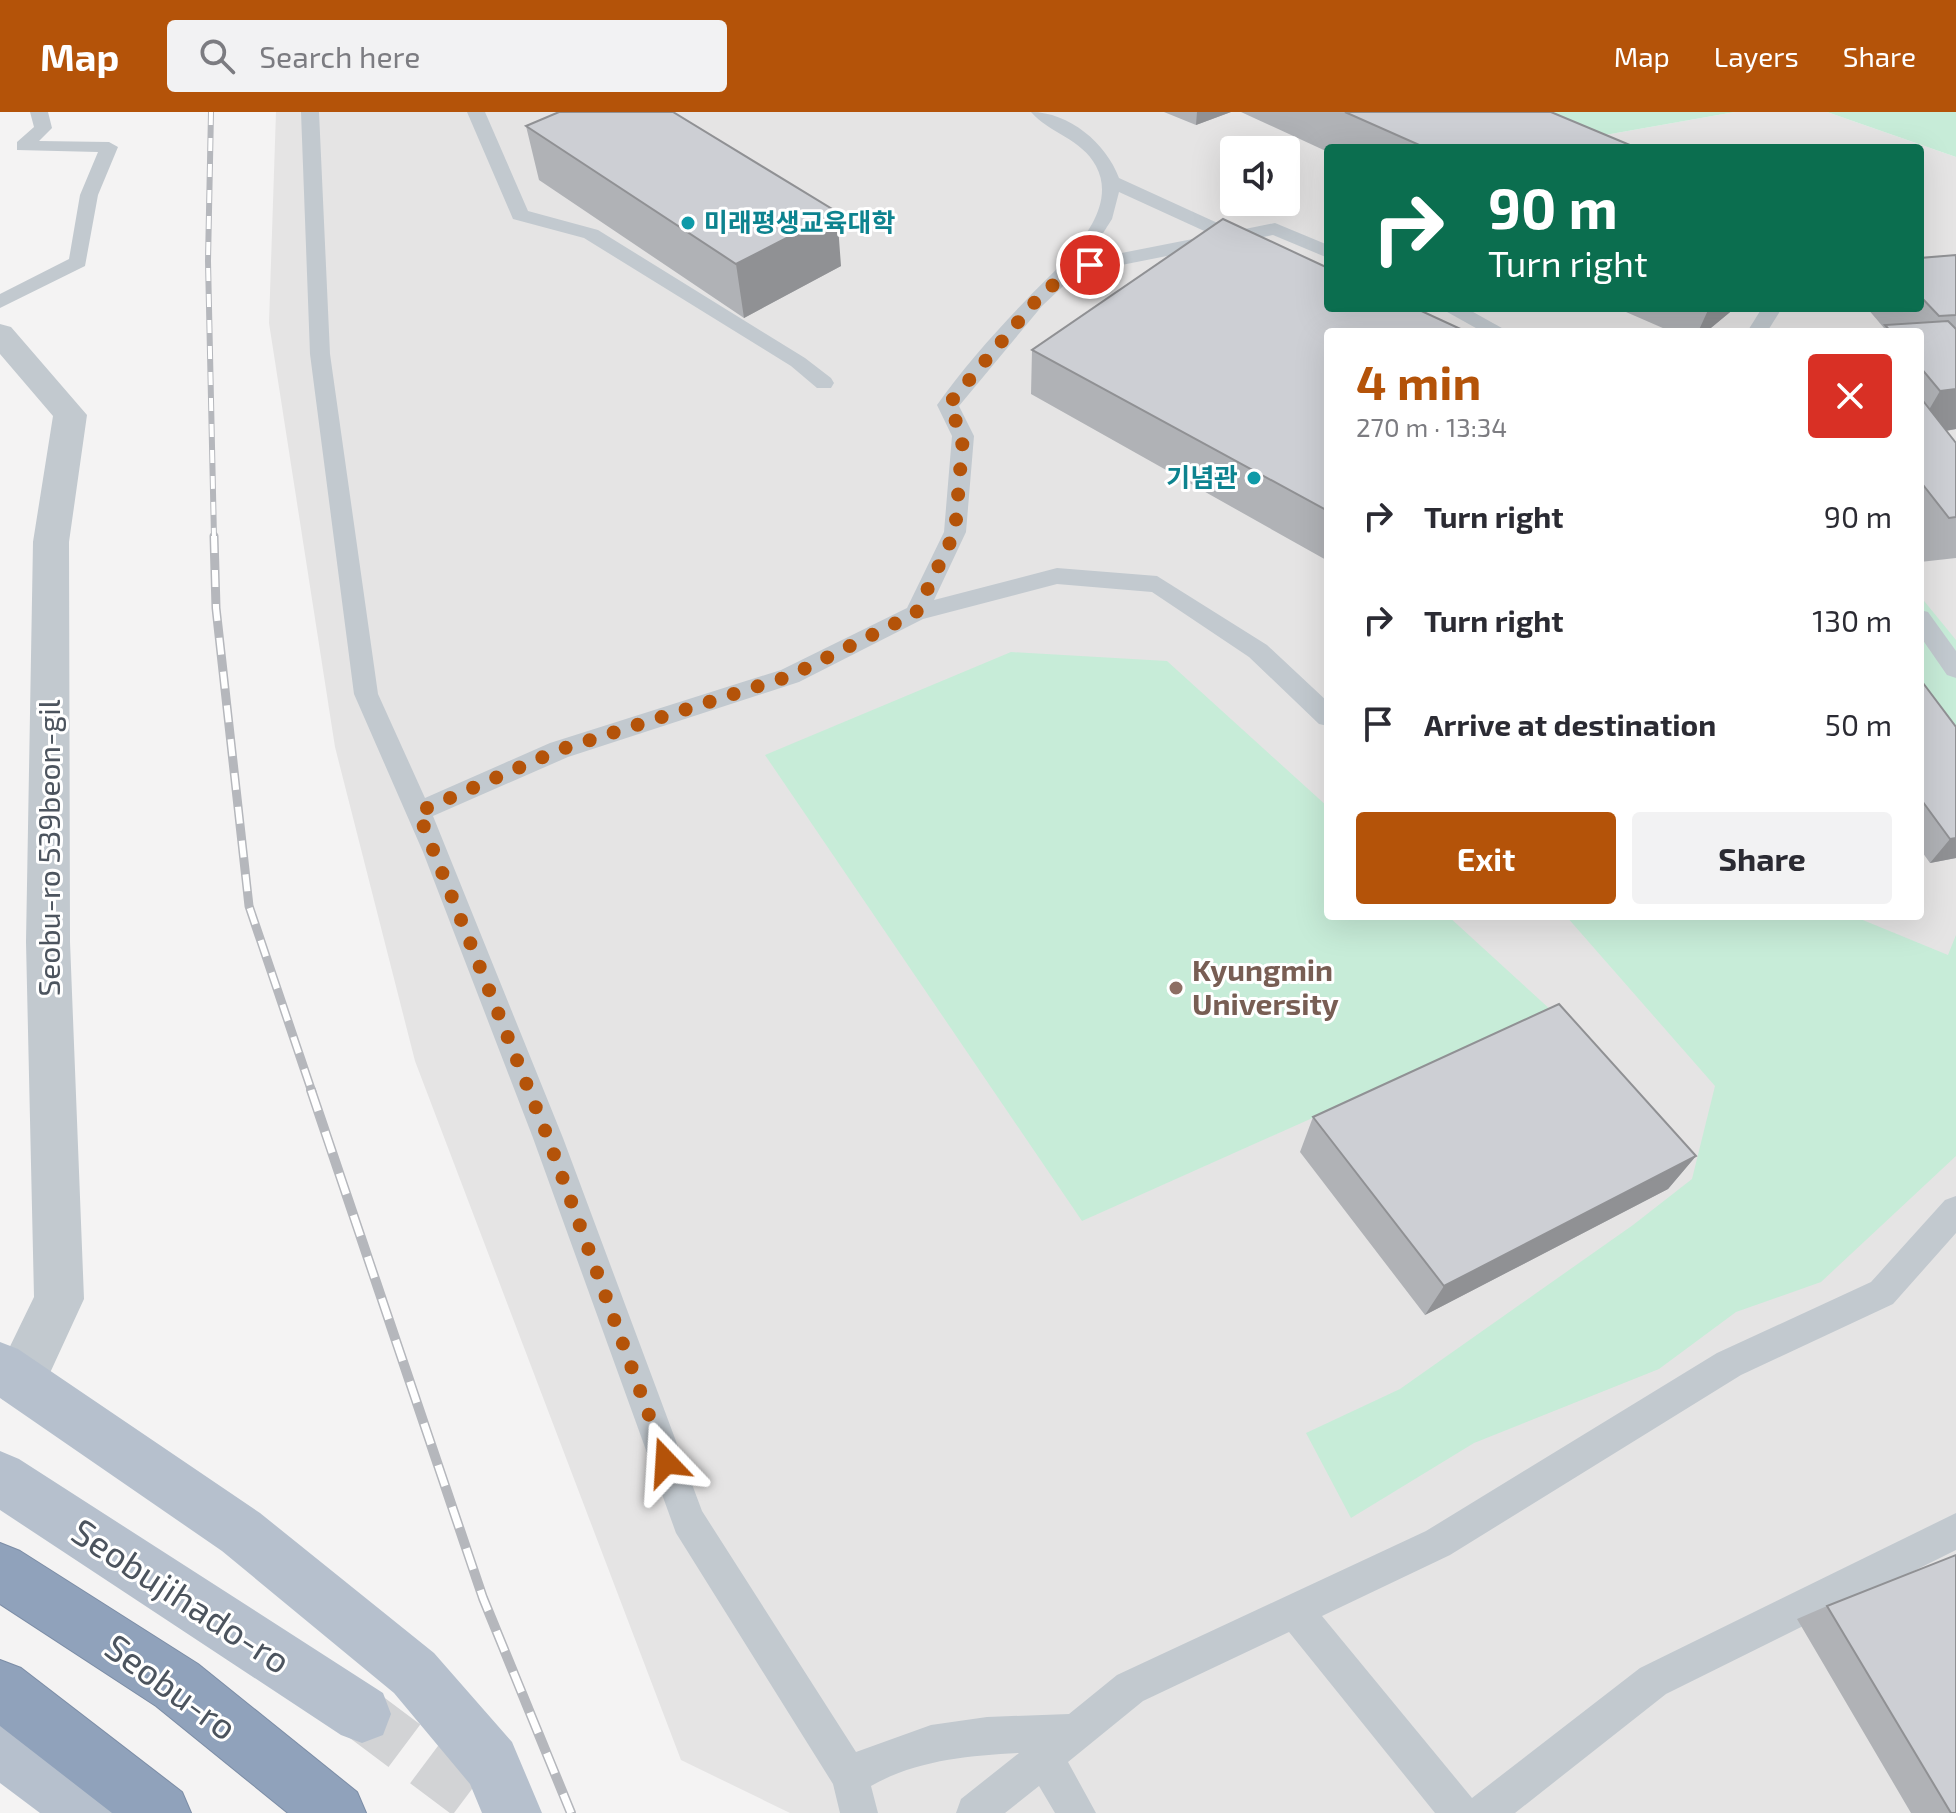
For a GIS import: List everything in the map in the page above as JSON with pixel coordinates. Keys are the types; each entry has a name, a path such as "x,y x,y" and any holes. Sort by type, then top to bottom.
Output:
{"highway":[{"name":"Seobu-ro","path":"0,1571 177,1685 336,1813"},
{"path":"0,1689 161,1813"}],"main road":[{"path":"10,1374 241,1532 414,1673 491,1763 512,1813"},
{"name":"Seobujihado-ro","path":"0,1478 362,1714"},
{"path":"0,1746 90,1813"}],"street":[{"name":"Seobu-ro 539beon-gil","path":"0,334 70,415 51,542 48,942 59,1299 10,1374"}],"lane":[{"path":"0,302 78,262 89,195 109,147 23,146 43,128 39,112"},
{"path":"310,112 320,354 366,694 418,812 548,1138 688,1521 850,1777 859,1813"},
{"path":"916,613 955,532 963,436 948,405 1025,313 1070,269 1102,226 1113,197 1107,166 1076,132 1040,112"},
{"path":"485,113 520,215 591,234 798,362 824,383"},
{"path":"1110,181 1234,238"},
{"path":"1070,269 1275,229 1324,250"},
{"path":"1458,312 1491,328"},
{"path":"418,812 559,750 790,676 916,613 1057,576 1157,584 1258,651 1324,713"},
{"path":"1924,624 1956,669"},
{"path":"975,1813 1130,1688 1438,1543 1729,1364 1882,1293 1956,1210"},
{"path":"1484,1813 1653,1681 1750,1636 1956,1531"},
{"path":"1295,1611 1460,1813"},
{"path":"850,1777 878,1759 933,1740 1075,1732"},
{"path":"1043,1757 1077,1813"}],"shaded area":[{"name":"Kyungmin University","path":"276,112 1548,112 1605,135 1735,112 1827,112 1919,144 1324,144 1324,312 1924,312 1924,146 1956,157 1956,1813 790,1813 681,1760 415,1061 335,747 269,323"}],"green space":[{"path":"1548,112 1735,112 1605,135"},
{"path":"1827,112 1956,112 1956,157"},
{"path":"1924,601 1956,640 1956,749 1924,706"},
{"path":"1011,652 1167,661 1324,803 1324,920 1452,920 1552,1011 1082,1221 765,755"},
{"path":"1570,920 1863,920 1948,955 1956,935 1956,1156 1821,1282 1736,1312 1659,1369 1474,1443 1351,1518 1306,1433 1400,1389 1633,1225 1692,1179 1715,1086"}],"building":[{"path":"559,112 673,112 837,212 736,264 526,126"},
{"path":"1345,112 1551,112 1627,144 1417,144"},
{"name":"기념관","path":"1223,219 1324,266 1324,312 1424,312 1458,328 1324,328 1324,509 1032,350"},
{"path":"1956,255 1956,315 1939,316 1924,300 1924,258"},
{"path":"1948,321 1956,329 1956,389 1940,391 1924,372 1924,328 1888,328 1885,325"},
{"path":"1924,402 1956,443 1956,517 1949,518 1924,486"},
{"path":"1924,684 1956,727 1956,838 1950,839 1924,803"},
{"path":"1559,1004 1696,1156 1444,1286 1313,1117"},
{"path":"1956,1555 1956,1813 1951,1813 1827,1606"}],"tunnel":[{"path":"362,1714 494,1813"}],"railway":[{"path":"211,112 208,261 214,538"},
{"path":"214,536 216,608 249,906 312,1092"},
{"path":"311,1090 483,1598 571,1813"}],"place":[{"name":"미래평생교육대학","path":"688,223"},
{"name":"기념관","path":"1254,478"},
{"name":"Kyungmin University","path":"1176,988"}],"route":[{"path":"666,1462 548,1138 418,812 559,750 790,676 916,613 955,532 963,436 948,405 986,356 1035,302 1070,269 1090,265"}]}
